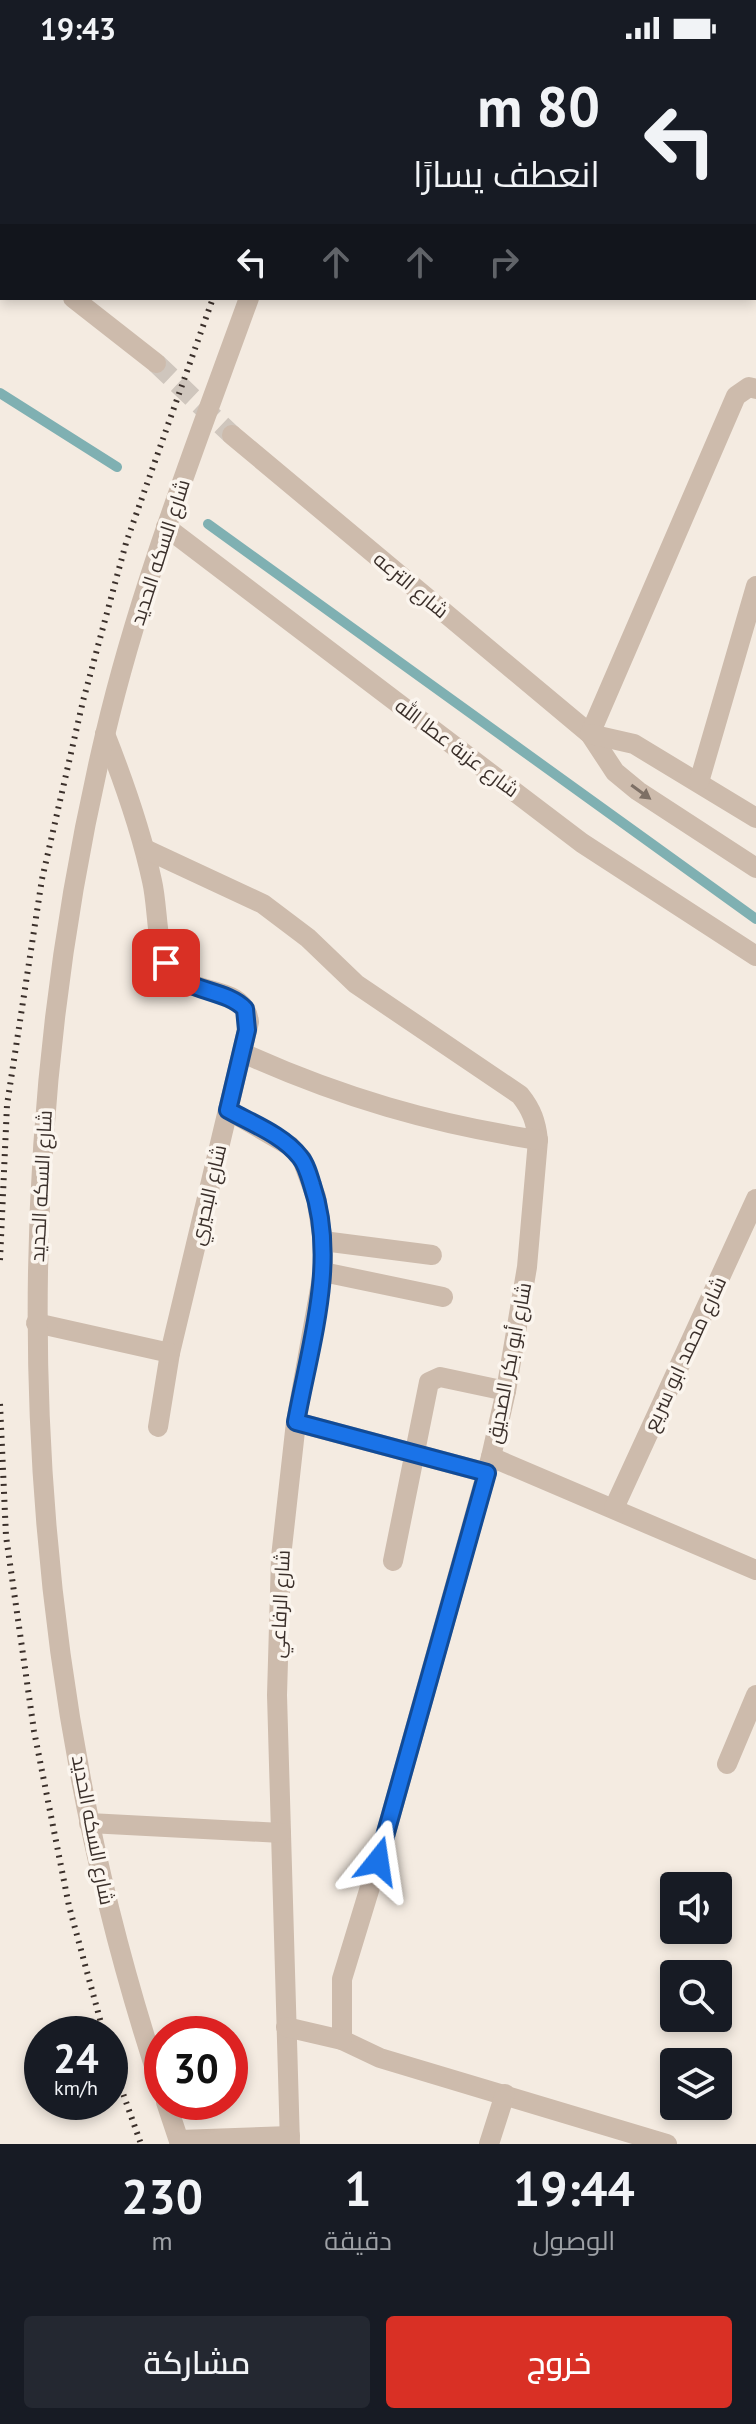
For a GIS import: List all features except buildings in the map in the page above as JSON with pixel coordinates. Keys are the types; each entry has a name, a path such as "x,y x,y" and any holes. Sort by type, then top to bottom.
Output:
{"street":[{"path":"76,300 156,363"},
{"name":"شارع السكه الحديد","path":"144,2029 115,1932 89,1823 59,1644 42,1463 36,1323 39,1179 51,1035 72,891 105,734 146,586 248,300"},
{"path":"590,734 736,396 749,387 756,389"},
{"name":"شارع الترعه","path":"232,435 590,734 615,772 638,791 756,868"},
{"name":"شارع عزبة عطا الله","path":"166,527 582,843 756,956"},
{"path":"699,782 756,586"},
{"name":"شارع البحيري","path":"105,734 130,797 145,849 157,903 162,950 169,970 185,982 235,998 245,1009 249,1022 170,1353 158,1427"},
{"name":"شارع الترعه","path":"590,734 634,744 756,818"},
{"name":"شارع أبو بكر الصديق","path":"145,849 263,904 287,920 356,984 520,1095 531,1108 536,1124 538,1140 527,1267 506,1391 489,1465 342,1979 342,2040"},
{"path":"243,1053 297,1078 355,1099 476,1131 538,1140"},
{"name":"شارع الرفاعي","path":"228,1110 290,1146 302,1159 316,1197 323,1241 323,1272 296,1422 281,1573 277,1695 290,2140"},
{"name":"شارع محمد ابو سريع","path":"614,1508 756,1199"},
{"path":"323,1241 432,1255"},
{"path":"323,1272 443,1297"},
{"path":"36,1323 170,1353"},
{"path":"393,1561 427,1385 432,1379 440,1377 506,1391"},
{"path":"296,1422 414,1453 489,1465 614,1508 754,1563"},
{"path":"727,1764 756,1695"},
{"path":"89,1823 281,1833"},
{"path":"286,2027 342,2040 365,2053 667,2144"},
{"path":"489,2144 505,2094"},
{"path":"172,2120 180,2142 290,2140"}],"waterway":[{"path":"0,393 117,467"},
{"path":"208,524 756,919"}],"tunnel":[{"path":"156,363 232,435"}],"railway":[{"path":"0,1260 7,1105 42,879 83,701 126,543 212,300"},
{"path":"0,1404 6,1536 34,1731 69,1906 99,2016"},
{"path":"128,2108 141,2144"}],"route":[{"path":"166,963 175,976 185,982 235,998 245,1009 249,1022 228,1110 290,1146 302,1159 316,1197 321,1219 323,1272 296,1422 487,1473 378,1861"}]}
